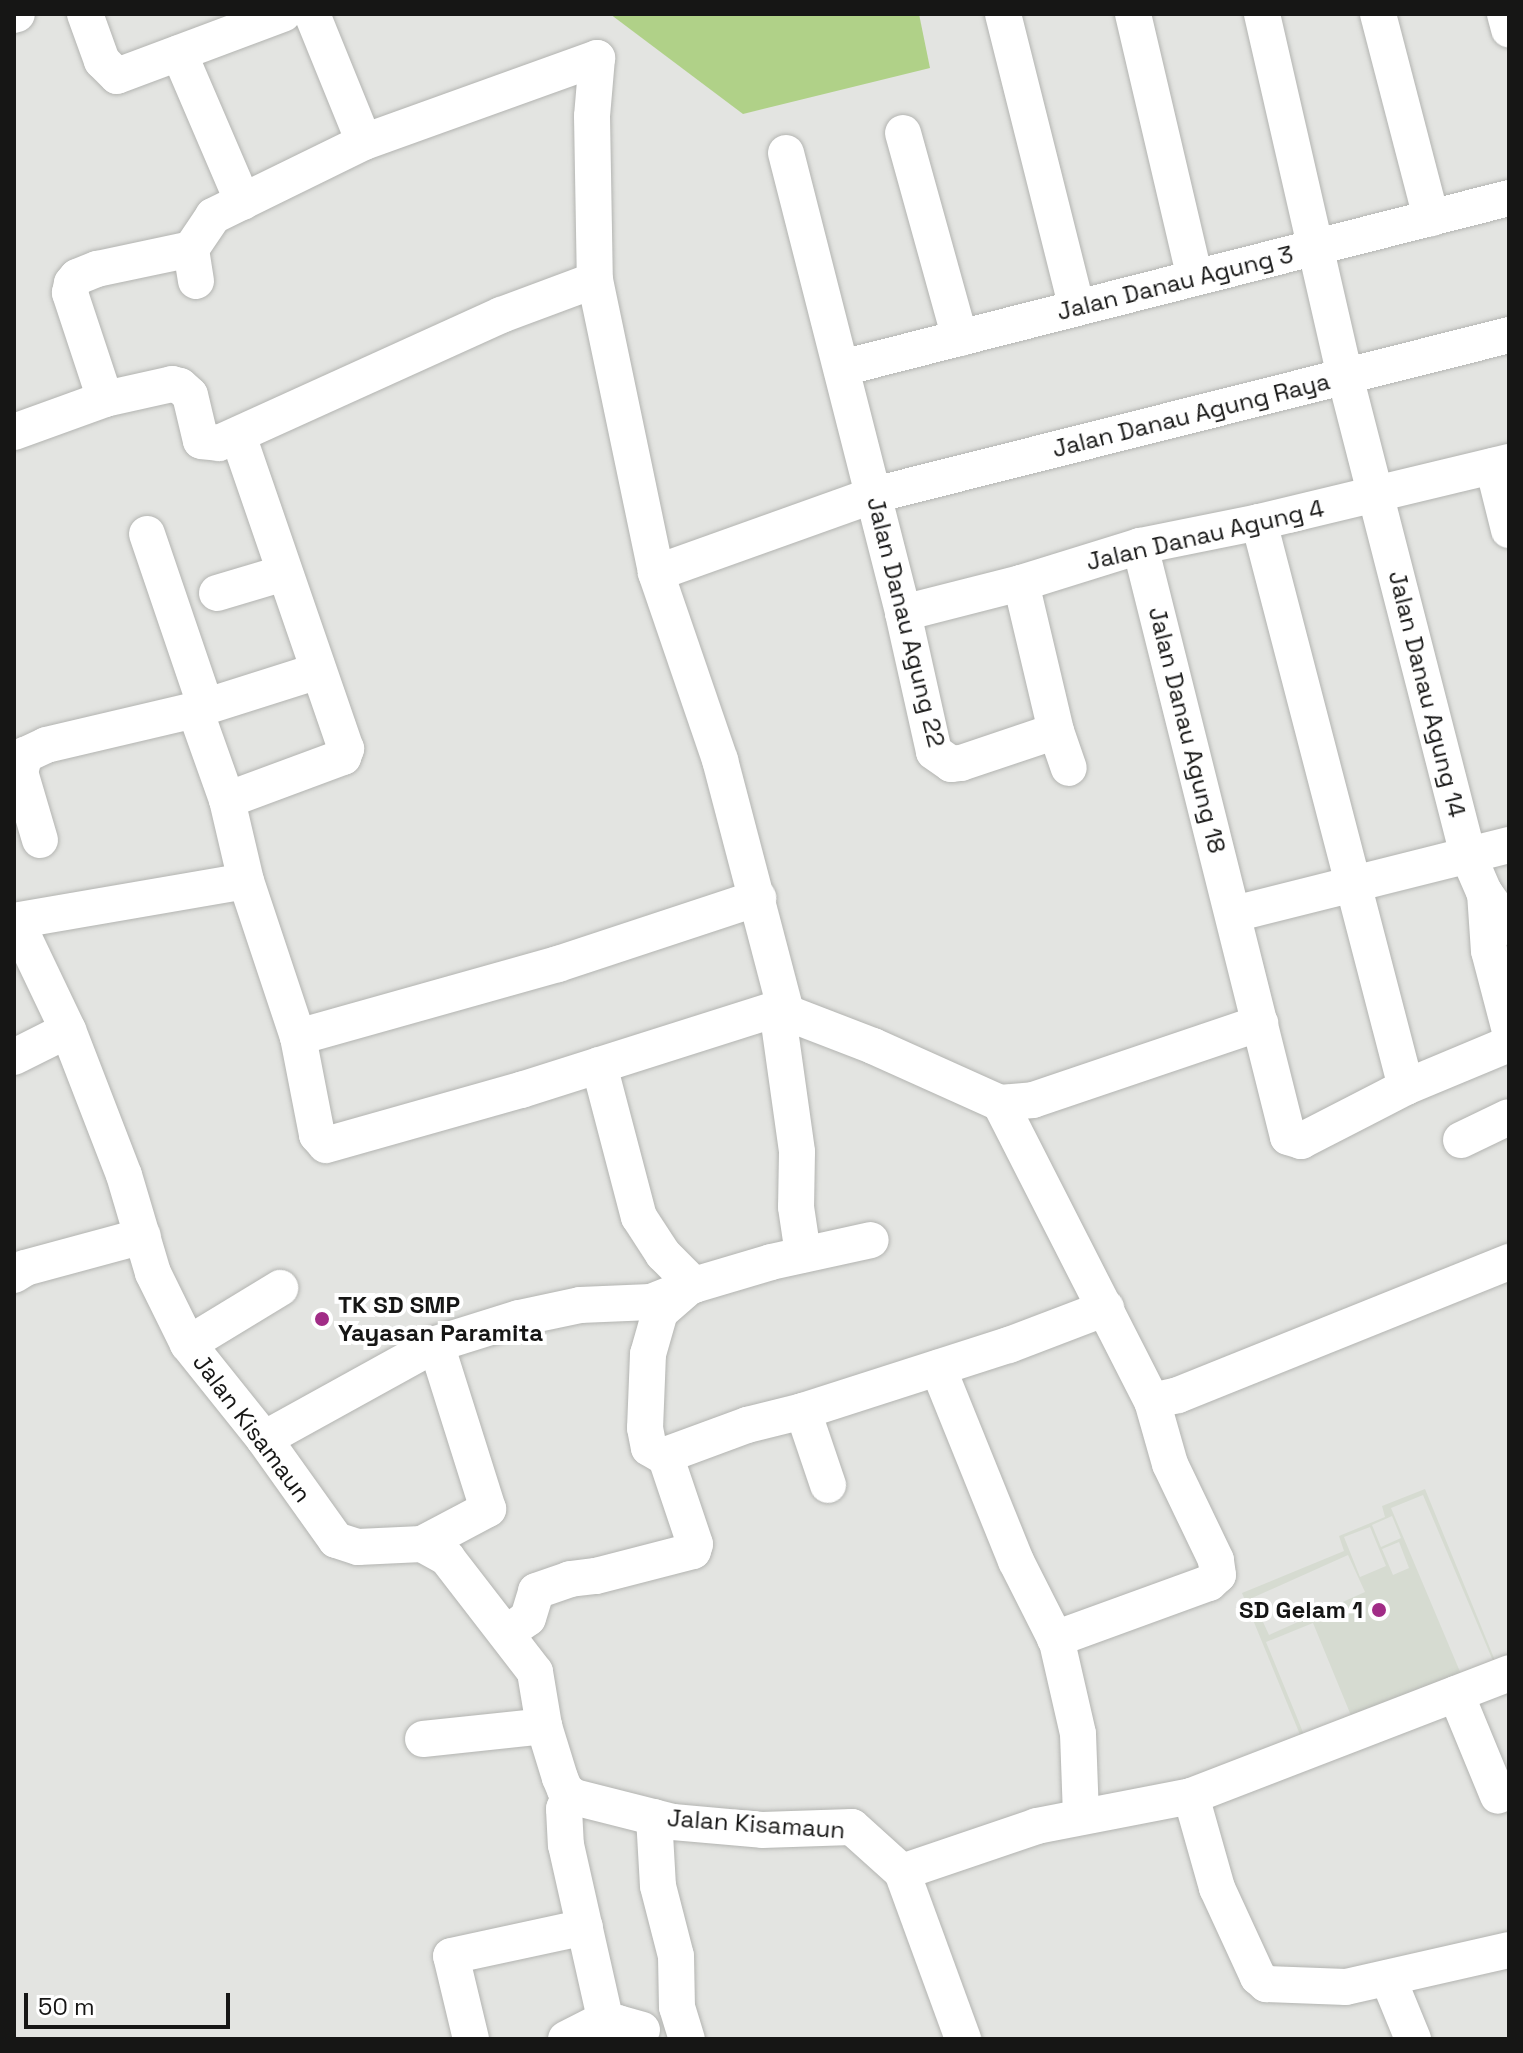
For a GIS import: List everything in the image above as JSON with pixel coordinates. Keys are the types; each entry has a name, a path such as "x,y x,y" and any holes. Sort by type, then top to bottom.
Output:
{"street":[{"path":"85,14 102,61 113,75 127,73 283,14"},
{"path":"312,14 364,142"},
{"path":"1003,14 1077,308"},
{"path":"1133,14 1195,278"},
{"name":"Jalan Danau Agung 14","path":"1262,14 1345,376 1468,855 1484,892 1509,927"},
{"path":"1378,14 1431,218"},
{"path":"1505,14 1509,29"},
{"path":"179,53 243,202"},
{"path":"105,399 70,293 77,277 97,269 194,265 213,216 364,142 597,58 592,116 595,280 656,573 720,760 758,898 782,1010 797,1152 796,1207 803,1254"},
{"path":"903,133 960,338"},
{"name":"Jalan Danau Agung 22","path":"786,153 874,495 934,752 943,760 961,763 1056,731"},
{"name":"Jalan Danau Agung 3","path":"842,368 1509,198"},
{"path":"14,432 105,399 172,384 180,386 190,395 201,441 213,444 501,315 595,280"},
{"name":"Jalan Danau Agung Raya","path":"656,573 874,495 1509,335"},
{"path":"227,800 343,757 346,749 238,435"},
{"path":"1501,464 1509,530"},
{"name":"Jalan Danau Agung 4","path":"903,613 1021,583 1140,546 1259,522 1501,464"},
{"path":"1259,522 1406,1087 1509,1044"},
{"path":"147,534 227,800 246,881 298,1037 317,1135 326,1145 782,1010 873,1046 1000,1103 1033,1100 1260,1023"},
{"name":"Jalan Danau Agung 18","path":"1140,546 1288,1137 1301,1141 1406,1087"},
{"path":"217,593 284,573"},
{"path":"1021,583 1056,731 1069,768"},
{"path":"40,840 20,772 25,755 46,745 200,708 318,671"},
{"path":"1234,914 1509,845"},
{"path":"15,921 246,881"},
{"name":"Jalan Danau Agung 14","path":"1484,892 1489,951 1509,1027"},
{"path":"298,1037 558,964 758,898"},
{"name":"Jalan Kisamaun","path":"15,921 68,1030 124,1175 153,1273 188,1344 264,1439 336,1540 358,1547 422,1544"},
{"path":"14,1057 68,1030"},
{"path":"599,1065 639,1217 663,1254 691,1286"},
{"path":"1000,1103 1152,1401 1170,1464 1216,1560 1218,1575 1209,1583 1055,1639"},
{"path":"1461,1140 1509,1117"},
{"path":"14,1275 25,1268 143,1236"},
{"path":"264,1439 436,1344 519,1318 588,1304 651,1302 691,1286 803,1254 871,1240"},
{"path":"1152,1401 1178,1395 1509,1262"},
{"path":"691,1286 660,1312 648,1354 645,1428 649,1448 658,1455 938,1368 1106,1308"},
{"path":"188,1344 280,1288"},
{"path":"422,1544 488,1509 436,1344"},
{"path":"938,1368 1016,1561 1055,1639 1078,1734 1081,1816"},
{"path":"803,1411 828,1485"},
{"path":"508,1632 528,1618 536,1591 570,1579 596,1576 693,1551 695,1544 665,1455"},
{"path":"422,1544 447,1558 508,1632 535,1672 544,1726 560,1778 570,1794 564,1809 566,1845 606,2023"},
{"path":"963,2039 902,1872 1005,1835 1081,1816 1191,1796 1509,1673"},
{"path":"1456,1694 1498,1796"},
{"path":"423,1739 544,1726"},
{"name":"Jalan Kisamaun","path":"570,1794 673,1822 762,1830 852,1827 902,1872"},
{"path":"1191,1796 1217,1888 1261,1981 1278,1986 1346,1987 1509,1950"},
{"path":"654,1817 658,1886 676,1956 677,2007 687,2039"},
{"path":"471,2039 451,1956 585,1927"},
{"path":"1388,1978 1413,2039"},
{"path":"566,2039 599,2022 642,2030"}],"shaded area":[{"name":"SD Gelam 1","path":"1425,1489 1496,1663 1303,1742 1242,1593 1344,1551 1339,1536 1385,1517 1382,1506","holes":["1423,1495 1493,1661 1461,1674 1391,1508","1392,1516 1401,1538 1381,1547 1372,1525","1370,1527 1386,1566 1360,1577 1344,1537","1399,1542 1409,1568 1393,1575 1382,1549","1348,1555 1365,1592 1269,1635 1252,1598","1313,1623 1352,1718 1305,1737 1266,1642"]}],"green space":[{"path":"610,14 919,14 930,68 743,114"}],"place":[{"name":"TK SD SMP Yayasan Paramita","path":"322,1319"},
{"name":"SD Gelam 1","path":"1379,1610"}]}
